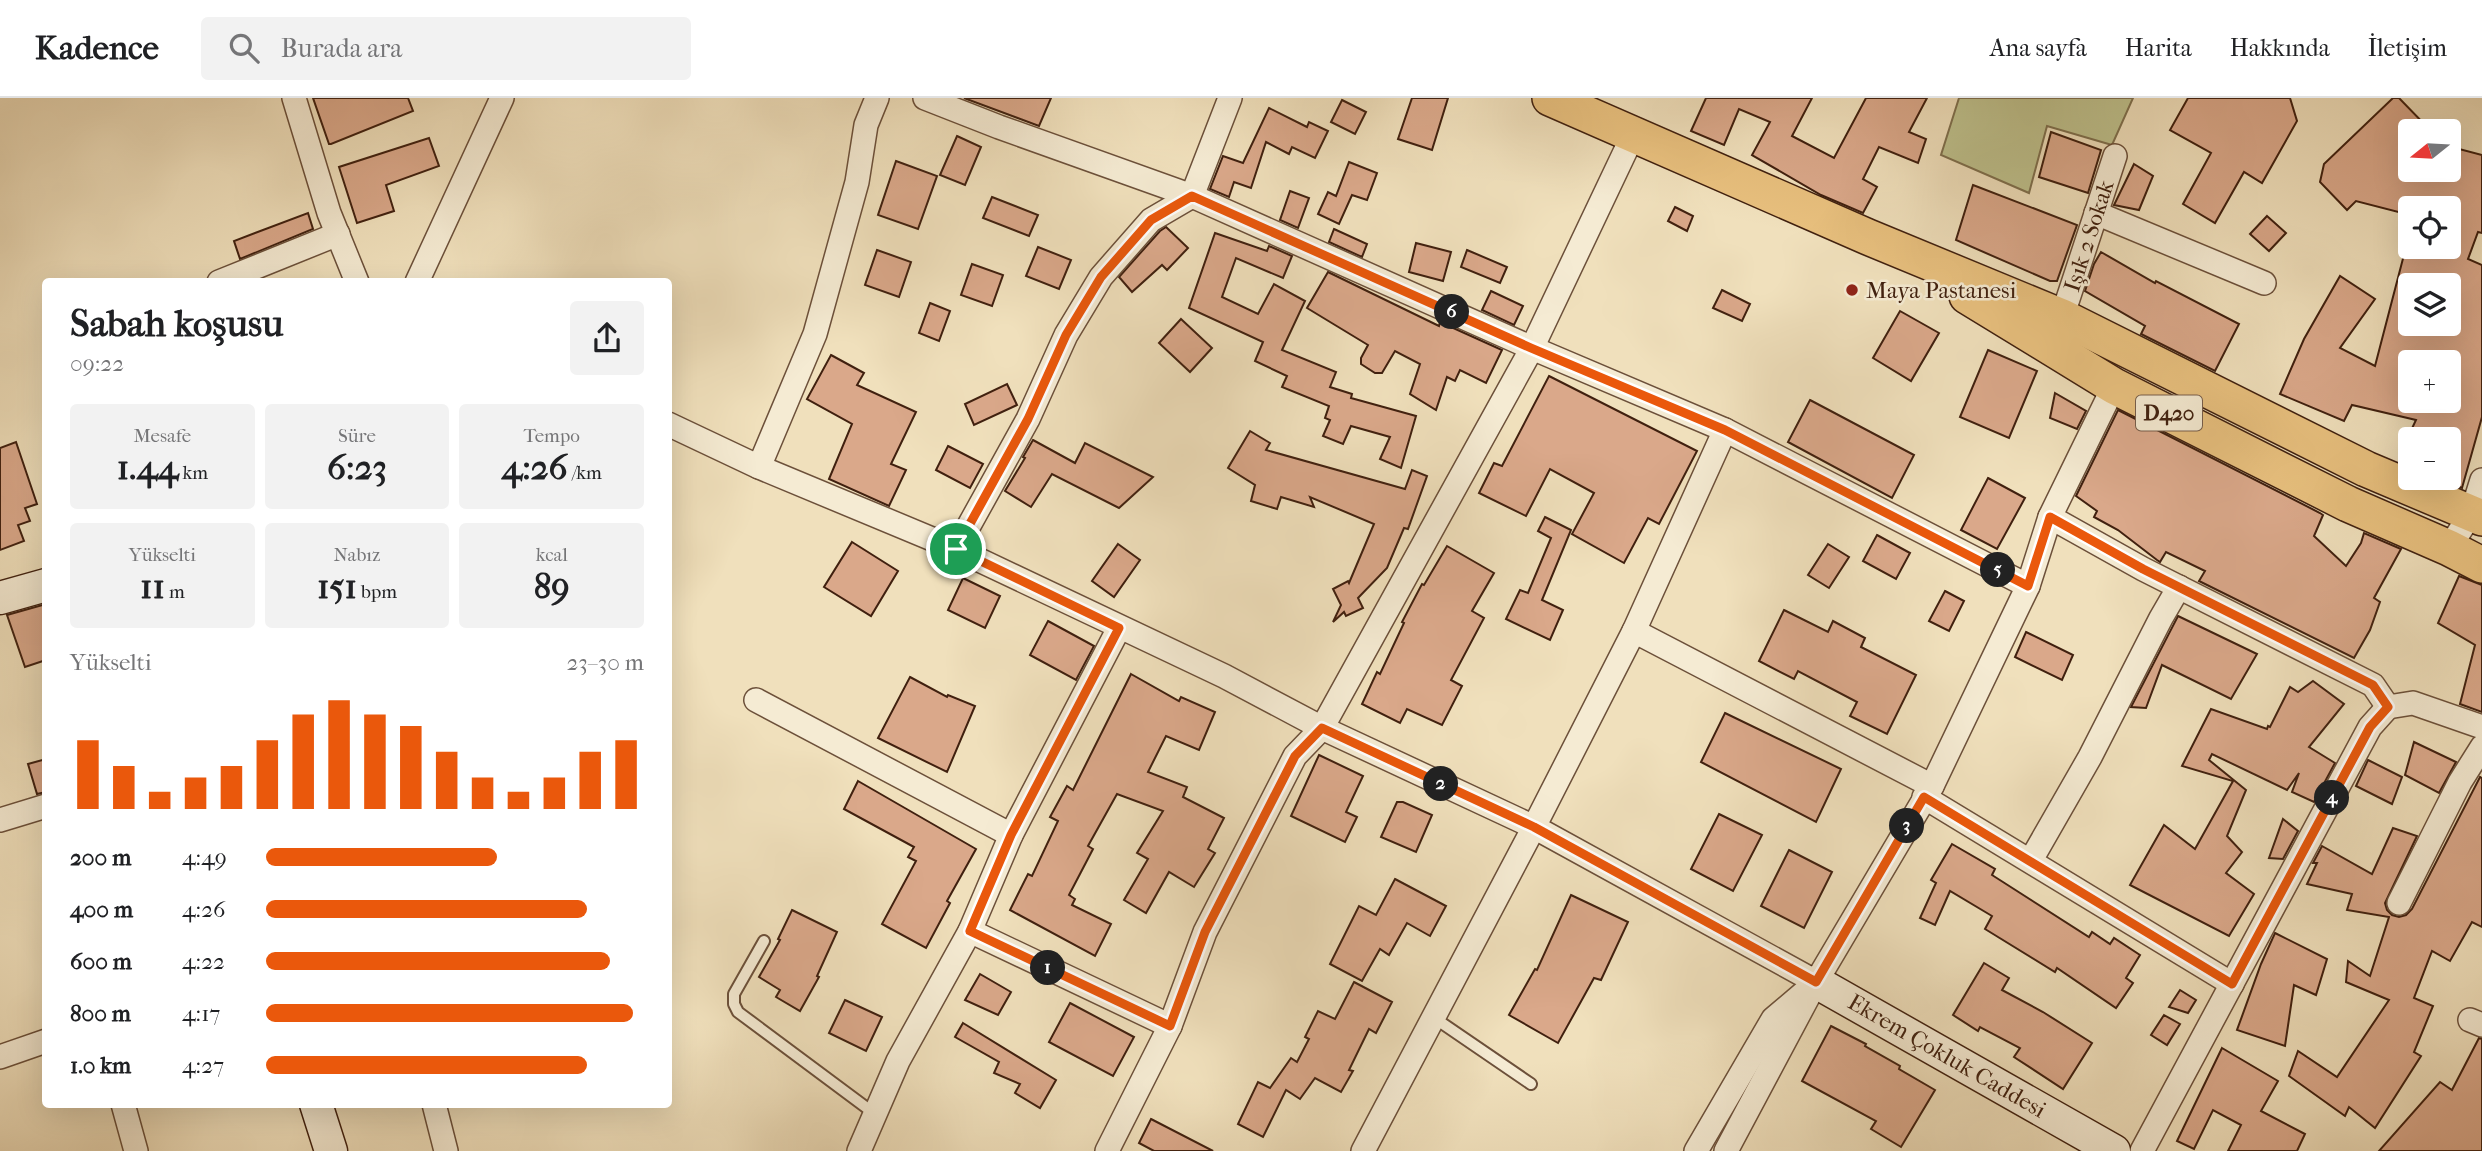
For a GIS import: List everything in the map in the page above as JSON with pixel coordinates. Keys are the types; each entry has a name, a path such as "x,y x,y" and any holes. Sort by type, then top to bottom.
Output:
{"main road":[{"name":"D420","path":"1558,100 1868,237 2062,317 2366,469 2479,504"},
{"name":"D420","path":"1868,237 2114,386 2348,504 2482,565"}],"street":[{"path":"294,98 329,213 356,278"},
{"path":"419,278 502,98"},
{"path":"758,467 815,334 857,183 866,125 877,98"},
{"path":"925,98 1192,196 1531,348 1725,430 2028,586"},
{"path":"956,549 1028,419 1066,335 1101,277 1151,220 1192,196 1230,98"},
{"path":"1107,1151 1170,1026 1205,932 1295,756 1322,728 1531,348 1634,133"},
{"name":"Işık 2 Sokak","path":"2062,317 2115,156"},
{"path":"2096,213 2264,283"},
{"path":"229,278 338,234"},
{"path":"1727,1151 1816,982 1928,791 2028,586 2050,517 2114,386"},
{"path":"672,426 758,467 956,549 1224,676 1322,728 1534,827 1816,982"},
{"path":"1363,1151 1634,631 1725,430"},
{"path":"2449,548 2479,504"},
{"path":"2050,517 2102,547 2373,685 2388,707"},
{"path":"0,598 42,586"},
{"path":"2031,860 2090,757 2179,587"},
{"path":"859,1151 898,1061 970,931 1011,835 1119,628"},
{"path":"1634,631 1928,791 2031,860 2232,984"},
{"path":"756,700 1011,835"},
{"path":"2142,1151 2370,727 2388,707 2413,703 2482,727"},
{"path":"2399,903 2460,782 2482,747"},
{"path":"0,820 42,807"},
{"path":"970,931 1170,1026"},
{"path":"1696,1151 1773,1019 1816,982"},
{"name":"Ekrem Çokluk Caddesi","path":"1816,982 2114,1151"},
{"path":"0,1057 42,1042"},
{"path":"124,1108 136,1151"},
{"path":"317,1108 331,1151"},
{"path":"435,1108 446,1151"}],"lane":[{"path":"764,941 734,994 735,1008 875,1114"},
{"path":"1433,1017 1531,1084"}],"green space":[{"path":"1959,98 2133,98 2112,145 2047,126 2029,193 1941,155"}],"building":[{"path":"313,98 408,98 413,111 329,144"},
{"path":"964,98 1051,98 1039,126"},
{"path":"1412,98 1448,98 1432,150 1398,139"},
{"path":"1706,98 1812,98 1792,136 1834,158 1866,98 1927,98 1909,132 1926,139 1918,163 1879,147 1863,179 1877,187 1863,213 1821,195 1752,155 1770,122 1739,109 1724,145 1691,131"},
{"path":"2188,98 2290,98 2297,121 2262,183 2244,172 2215,223 2183,204 2211,153 2170,130"},
{"path":"2393,98 2399,98 2419,119 2398,119 2398,182 2461,182 2461,149 2482,155 2482,233 2478,232 2468,259 2482,265 2482,417 2462,488 2461,427 2413,427 2416,420 2352,405 2344,421 2280,394 2304,339 2340,276 2375,299 2340,348 2375,366 2398,278 2398,336 2461,336 2461,273 2399,273 2403,259 2461,259 2461,196 2398,196 2398,212 2356,201 2347,210 2320,182 2324,164"},
{"path":"1342,100 1366,112 1355,134 1331,122"},
{"path":"1269,108 1307,127 1309,122 1328,131 1315,158 1292,147 1289,154 1266,142 1251,188 1234,182 1229,197 1210,189 1223,156 1243,163"},
{"path":"2051,132 2101,150 2088,193 2039,177"},
{"path":"957,136 981,147 965,185 940,175"},
{"path":"429,138 439,166 386,185 394,211 357,223 339,167"},
{"path":"896,161 937,176 918,229 878,215"},
{"path":"1349,162 1377,173 1367,200 1352,195 1339,224 1318,214 1328,192 1336,196"},
{"path":"2134,164 2153,176 2139,210 2114,205"},
{"path":"1973,185 2077,225 2057,281 2050,281 1956,240"},
{"path":"1290,191 1309,198 1298,228 1280,220"},
{"path":"992,197 1038,215 1029,236 983,218"},
{"path":"1675,207 1693,216 1687,231 1668,221"},
{"path":"308,213 313,229 240,259 234,241"},
{"path":"2267,216 2286,233 2269,251 2250,234"},
{"path":"1166,227 1188,248 1167,270 1162,265 1132,292 1119,277"},
{"path":"1334,229 1367,244 1362,257 1329,242"},
{"path":"1215,233 1267,251 1269,246 1292,256 1283,278 1236,258 1222,297 1258,314 1274,284 1305,301 1282,350 1336,372 1330,387 1352,394 1351,398 1416,416 1401,468 1380,459 1390,437 1351,426 1343,444 1323,436 1330,420 1325,418 1329,406 1282,387 1287,376 1255,361 1263,342 1189,308"},
{"path":"1416,243 1451,252 1443,281 1409,272"},
{"path":"1038,247 1071,260 1059,289 1026,276"},
{"path":"877,250 911,262 899,297 865,285"},
{"path":"1467,250 1507,267 1500,283 1461,267"},
{"path":"2101,252 2155,283 2156,281 2239,324 2215,371 2141,334 2145,326 2085,291"},
{"path":"972,264 1003,275 992,306 961,295"},
{"path":"1328,272 1439,326 1440,322 1502,350 1486,383 1460,370 1455,381 1447,377 1436,410 1410,394 1420,364 1395,351 1382,373 1375,373 1361,364 1368,345 1307,308"},
{"path":"1722,290 1750,304 1742,321 1713,308"},
{"path":"1491,291 1523,306 1514,325 1482,310"},
{"path":"930,303 950,311 939,341 919,333"},
{"path":"1900,311 1939,333 1911,381 1873,358"},
{"path":"1181,319 1212,348 1190,372 1159,343"},
{"path":"1988,350 2037,371 2009,438 1960,417"},
{"path":"831,355 864,373 857,385 916,412 891,464 906,470 889,506 829,479 852,424 807,399"},
{"path":"1549,376 1697,451 1659,524 1648,518 1624,563 1572,534 1594,493 1550,469 1526,516 1479,493 1494,463 1502,466"},
{"path":"1007,384 1017,405 974,425 965,404"},
{"path":"2055,393 2086,411 2077,429 2050,418"},
{"path":"1810,400 1914,455 1892,498 1788,442"},
{"path":"2118,410 2323,515 2314,536 2346,566 2361,543 2364,533 2401,549 2374,598 2380,602 2370,630 2354,658 2199,581 2205,571 2166,552 2160,562 2118,530 2094,517 2097,511 2076,496"},
{"path":"1250,431 1270,443 1266,450 1405,489 1412,470 1427,476 1408,529 1404,528 1387,568 1358,598 1363,608 1346,616 1344,612 1333,622 1341,605 1333,589 1348,581 1349,583 1374,524 1310,497 1314,507 1281,497 1277,509 1251,501 1255,485 1228,468"},
{"path":"1033,440 1075,463 1085,443 1153,477 1119,508 1052,474 1031,507 1005,491"},
{"path":"16,442 37,504 25,508 30,521 18,525 24,541 0,550 0,448"},
{"path":"948,446 983,464 970,488 936,470"},
{"path":"1988,478 2025,498 1997,549 1961,530"},
{"path":"1545,517 1571,530 1542,600 1563,610 1550,640 1506,619 1520,590 1528,593 1551,538 1538,531"},
{"path":"1877,535 1910,553 1896,579 1863,561"},
{"path":"852,542 898,571 871,616 824,587"},
{"path":"1118,544 1140,560 1114,597 1092,581"},
{"path":"1828,544 1849,557 1829,588 1808,575"},
{"path":"1447,546 1494,573 1472,611 1484,618 1451,680 1462,686 1442,725 1407,709 1400,723 1362,704 1377,672 1380,674 1422,584 1424,585"},
{"path":"2459,576 2482,585 2482,712 2460,704 2475,645 2438,623"},
{"path":"963,578 1000,596 985,628 948,610"},
{"path":"1945,591 1964,601 1949,631 1929,621"},
{"path":"42,605 42,661 25,667 7,615"},
{"path":"1784,610 1828,632 1833,621 1865,638 1861,647 1916,675 1887,734 1850,716 1857,702 1798,671 1794,679 1759,661"},
{"path":"2178,616 2257,654 2231,699 2162,665 2146,708 2131,707"},
{"path":"1048,621 1094,646 1076,680 1030,655"},
{"path":"2026,632 2073,655 2062,680 2015,657"},
{"path":"1131,674 1179,701 1181,697 1215,712 1199,750 1166,736 1148,772 1187,787 1183,797 1224,818 1208,849 1215,853 1194,887 1169,872 1146,913 1124,900 1148,859 1137,853 1163,811 1117,794 1088,846 1093,849 1069,895 1075,899 1072,905 1111,924 1095,956 1010,910 1028,874 1032,876 1058,821 1050,817 1067,786 1073,790"},
{"path":"910,677 947,697 948,695 975,706 947,772 878,738"},
{"path":"2313,681 2344,704 2309,747 2335,763 2314,802 2292,792 2299,773 2287,790 2212,754 2209,760 2246,790 2227,836 2242,852 2226,873 2254,894 2229,936 2130,885 2164,825 2195,849 2233,781 2182,766 2211,709 2267,729 2290,687 2298,692"},
{"path":"1725,713 1841,769 1816,822 1701,762"},
{"path":"2414,742 2456,762 2439,793 2405,775"},
{"path":"1319,755 1363,776 1346,812 1357,817 1345,842 1291,816"},
{"path":"42,760 42,793 37,794 28,764"},
{"path":"2368,760 2402,777 2392,804 2356,786"},
{"path":"2480,777 2482,927 2472,922 2450,961 2432,951 2414,998 2433,1006 2414,1052 2421,1056 2375,1128 2349,1107 2345,1116 2289,1076 2298,1051 2337,1077 2389,1000 2346,982 2348,961 2370,976 2389,917 2347,910 2352,894 2307,884 2317,863 2313,863 2322,846 2372,874 2393,828 2417,836 2385,903 2392,915 2406,915 2412,909"},
{"path":"858,781 976,849 947,901 950,903 926,948 882,924 916,861 908,857 914,847 844,809"},
{"path":"1397,802 1432,815 1416,852 1381,837"},
{"path":"1719,814 1762,835 1733,891 1691,869"},
{"path":"2283,819 2298,831 2283,859 2269,858"},
{"path":"1952,844 1995,869 1992,875 2089,937 2092,932 2110,944 2114,938 2140,955 2126,978 2133,983 2116,1008 2057,968 2055,972 1985,929 1992,916 1950,891 1935,925 1920,918 1936,883 1931,880"},
{"path":"1789,850 1832,872 1804,928 1761,906"},
{"path":"1395,879 1446,906 1430,936 1407,923 1389,955 1380,949 1362,981 1330,964 1359,906 1376,915"},
{"path":"1571,895 1628,922 1601,980 1594,978 1558,1043 1509,1015 1535,969 1537,970"},
{"path":"792,910 837,932 817,976 819,977 800,1011 776,997 780,990 759,977 780,940 778,939"},
{"path":"2275,933 2327,959 2316,995 2294,985 2285,1046 2237,1030"},
{"path":"1984,963 2009,978 2002,990 2092,1043 2063,1089 2014,1057 2020,1048 1980,1027 1978,1031 1953,1015"},
{"path":"980,974 1011,992 998,1015 965,1000"},
{"path":"1354,982 1392,1002 1376,1033 1369,1029 1349,1070 1353,1071 1341,1092 1315,1078 1300,1099 1286,1090 1263,1137 1238,1124 1258,1082 1270,1088 1291,1058 1297,1062 1309,1039 1305,1037 1318,1011 1335,1019"},
{"path":"2180,990 2196,1000 2188,1013 2169,1007"},
{"path":"845,1000 882,1017 866,1051 829,1033"},
{"path":"1070,1003 1134,1037 1113,1076 1049,1042"},
{"path":"2164,1015 2180,1024 2167,1045 2151,1035"},
{"path":"963,1023 1056,1080 1040,1108 1015,1093 1020,1084 994,1073 999,1062 955,1037"},
{"path":"1831,1026 1866,1044 1865,1046 1900,1066 1899,1069 1935,1090 1901,1147 1871,1129 1876,1121 1802,1081"},
{"path":"2479,1038 2482,1039 2482,1151 2379,1151 2440,1082 2452,1090"},
{"path":"2222,1048 2278,1081 2261,1111 2305,1134 2297,1151 2228,1151 2241,1125 2213,1110 2194,1149 2177,1141"},
{"path":"1151,1119 1213,1151 1154,1151 1139,1143"}],"place":[{"name":"Maya Pastanesi","path":"1852,290"}],"route":[{"path":"1192,196 1531,348 1725,430 2028,586 2050,517 2143,569 2373,685 2388,707 2370,727 2232,984 1924,797 1816,982 1534,827 1322,728 1295,756 1205,932 1170,1026 970,931 1011,835 1119,628 956,549 1028,419 1066,335 1101,277 1151,220 1192,196"}]}
